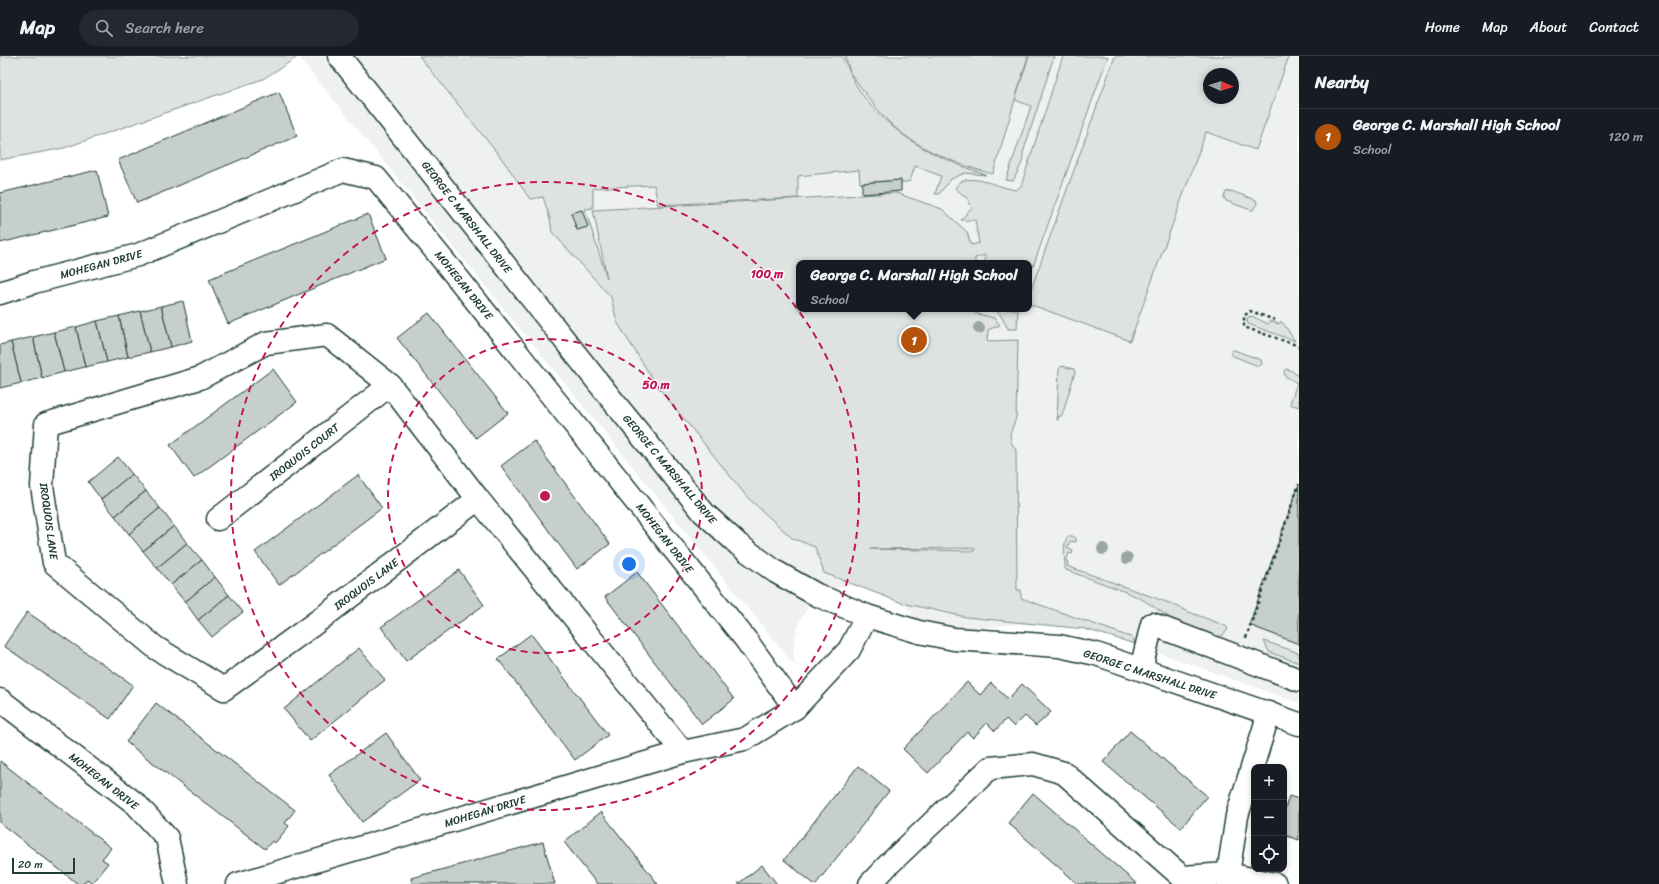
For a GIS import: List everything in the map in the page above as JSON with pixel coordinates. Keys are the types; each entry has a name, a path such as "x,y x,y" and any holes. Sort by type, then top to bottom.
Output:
{"street":[{"name":"GEORGE C MARSHALL DRIVE","path":"339,56 613,401 704,513 740,545 776,572 817,595 867,616 920,632 954,639 1059,646 1096,654 1299,724"},
{"name":"MOHEGAN DRIVE","path":"0,293 34,282 138,255 343,170 376,178 462,282 741,634 795,708"},
{"name":"IROQUOIS LANE","path":"478,499 314,624 224,689 156,648 54,563 42,486 46,424 200,378 266,343 327,335 390,385 478,499 683,752"},
{"name":"IROQUOIS COURT","path":"218,519 390,385"},
{"name":"MOHEGAN DRIVE","path":"238,884 683,752 745,739 795,708 849,650 867,616"},
{"path":"1141,669 1152,624 1299,680"},
{"name":"MOHEGAN DRIVE","path":"0,700 136,804 167,838 177,884"},
{"path":"1228,879 1237,816 1269,713"},
{"path":"870,884 888,864 990,768 1033,764 1064,773 1182,877 1228,879 1275,884"}],"path":[{"path":"1275,320 1250,311 1244,316 1244,327 1299,346"},
{"path":"1245,640 1299,484"}],"shaded area":[{"path":"0,56 299,56 263,79 64,148 0,160"},
{"path":"298,56 1299,56 1299,703 1126,641 1082,629 1018,624 958,630 915,624 911,612 901,599 858,583 828,591 808,607 800,621 795,636 793,651 795,666"},
{"path":"419,56 842,56 850,72 845,56 1028,56 993,174 940,156 904,135 881,114 850,73 852,79 870,104 878,113 903,135 928,151 955,163 986,175 965,173 951,179 939,194 935,194 941,176 915,166 910,181 901,183 900,180 860,183 859,170 798,176 798,198 658,205 654,185 593,188 593,208 585,209 607,278 593,210 896,193 942,209 967,232 971,245 979,243 975,220 961,220 972,207 968,203 970,201 955,188 959,183 968,180 981,181 1016,190 1021,186 1063,56 1108,56 1032,270 1032,260 985,260 985,255 975,258 975,260 796,260 796,312 975,312 994,318 1000,325 988,330 987,341 1018,340 1016,418 1010,434 1011,442 1016,450 1017,590 1021,590 1021,598 1133,638 1135,644 1085,629 966,617 902,603 824,573 815,547 792,538 748,498 655,383 617,322 611,297 552,232 550,219 543,197 530,199 502,159","holes":["975,548 974,551 870,549"]},
{"path":"1029,56 1054,56 1023,153 1021,164 1013,181 1006,180 1031,106 1015,100"},
{"path":"1115,56 1289,56 1256,150 1206,132 1130,341 1032,305 1032,287"},
{"path":"1231,191 1256,200 1257,203 1253,210 1226,201 1224,197 1226,192"},
{"path":"998,312 1018,312 1017,329 1008,329"},
{"path":"1252,316 1268,324 1270,321 1279,324 1281,322 1283,323 1295,341 1248,324 1248,317"},
{"path":"1234,350 1261,360 1262,364 1258,366 1231,355 1231,351"},
{"path":"1062,366 1074,369 1075,372 1062,416 1059,416 1057,420 1059,369"},
{"path":"1286,369 1299,376 1299,407 1290,404 1297,383 1285,376 1284,371"},
{"path":"1068,536 1076,538 1076,542 1070,541 1067,548 1073,551 1072,554 1069,553 1066,561 1068,562 1067,566 1172,604 1226,626 1228,629 1222,636 1198,634 1187,629 1135,596 1066,570 1064,547"},
{"path":"1264,641 1299,653 1299,663 1269,652"}],"building":[{"path":"279,92 297,136 137,203 118,160"},
{"path":"97,170 108,217 0,243 0,193"},
{"path":"901,180 901,191 862,194 862,183"},
{"path":"582,210 588,227 577,230 571,213"},
{"path":"368,214 386,258 228,324 209,279"},
{"path":"183,301 192,341 171,347 161,306"},
{"path":"161,306 171,347 150,352 140,311"},
{"path":"140,311 150,352 128,357 119,316"},
{"path":"429,313 508,413 476,438 397,338"},
{"path":"119,316 128,357 107,362 97,321"},
{"path":"97,321 107,362 85,367 76,327"},
{"path":"76,327 85,367 64,372 54,332"},
{"path":"54,332 64,372 42,378 33,337"},
{"path":"33,337 42,378 21,383 11,342"},
{"path":"11,342 21,383 0,388 0,345"},
{"path":"273,369 297,402 194,478 170,445"},
{"path":"534,441 610,544 577,569 501,466"},
{"path":"118,457 132,474 101,499 88,482"},
{"path":"132,474 146,491 115,516 101,499"},
{"path":"358,475 382,508 279,585 255,552"},
{"path":"1299,484 1299,644 1249,625"},
{"path":"146,491 160,508 129,534 115,516"},
{"path":"160,508 174,526 143,551 129,534"},
{"path":"174,526 187,543 157,568 143,551"},
{"path":"187,543 202,560 171,585 157,568"},
{"path":"202,560 215,577 185,602 171,585"},
{"path":"459,570 484,605 406,661 381,627"},
{"path":"637,572 734,699 702,724 605,597"},
{"path":"215,577 229,595 198,620 185,602"},
{"path":"229,595 243,612 212,637 198,620"},
{"path":"27,612 133,685 110,719 4,646"},
{"path":"531,634 608,735 575,760 498,659"},
{"path":"359,648 385,680 310,741 284,709"},
{"path":"967,682 980,695 991,683 1008,699 1022,684 1051,712 1036,726 1025,716 1014,727 1006,719 995,731 987,723 973,738 967,732 928,773 903,749"},
{"path":"156,703 295,810 285,823 289,826 275,843 272,841 265,849 126,742"},
{"path":"1130,731 1207,796 1181,828 1103,762"},
{"path":"386,733 420,780 362,822 329,775"},
{"path":"0,761 111,848 102,859 108,863 92,883 87,879 83,884 78,884 0,823"},
{"path":"858,766 889,791 816,884 814,884 784,860"},
{"path":"1033,793 1137,884 1078,884 1008,823"},
{"path":"1289,796 1299,799 1299,840 1287,836 1287,802"},
{"path":"601,812 658,884 597,884 564,842"},
{"path":"543,842 555,884 412,884 411,878"},
{"path":"762,865 777,884 738,884"}],"place":[{"name":"George C. Marshall High School","path":"914,340"}]}
